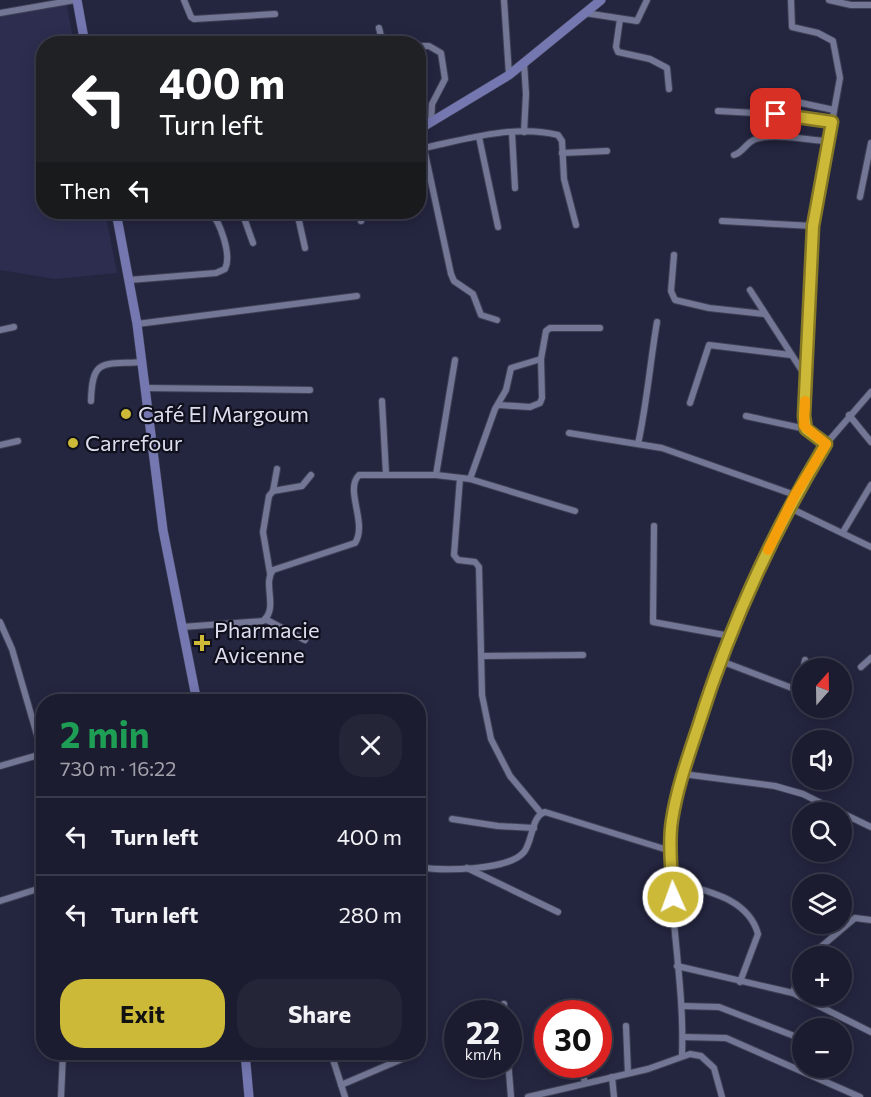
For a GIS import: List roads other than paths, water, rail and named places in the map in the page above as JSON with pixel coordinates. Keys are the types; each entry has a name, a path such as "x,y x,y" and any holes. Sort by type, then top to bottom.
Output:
{"main road":[{"path":"76,0 83,36"},
{"path":"426,126 509,75 601,0"},
{"path":"117,219 137,324 163,530 195,694"},
{"path":"246,1060 249,1097"}],"street":[{"path":"0,11 76,0"},
{"path":"184,0 190,17 194,19 275,14"},
{"path":"504,0 509,75"},
{"path":"585,14 639,20 647,0"},
{"path":"791,0 792,27 818,33 835,45 841,69 813,226 806,429"},
{"path":"829,0 851,5 871,5"},
{"path":"620,19 616,47 618,52 650,59 667,68 669,89"},
{"path":"379,28 381,36"},
{"path":"426,46 441,53 445,69 445,79 432,104 431,123"},
{"path":"524,63 526,93 524,132"},
{"path":"776,114 775,101 778,98 834,110"},
{"path":"718,111 776,114 832,122"},
{"path":"512,133 515,188"},
{"path":"426,148 512,133 558,135 562,141 564,179 576,225"},
{"path":"479,137 498,227"},
{"path":"734,155 740,153 749,141 763,137 827,141"},
{"path":"860,197 871,143"},
{"path":"562,153 607,151"},
{"path":"426,157 454,281 473,294 481,315 496,320"},
{"path":"129,280 216,273 225,269 228,261 219,225 215,219"},
{"path":"244,219 253,243"},
{"path":"299,219 305,248"},
{"path":"722,221 813,226"},
{"path":"674,255 671,291 675,300 709,308 765,314"},
{"path":"750,291 807,377"},
{"path":"137,324 357,296"},
{"path":"638,444 646,408 648,369 657,322"},
{"path":"0,330 14,327"},
{"path":"498,405 530,407 540,403 542,398 541,359 548,330 600,328"},
{"path":"690,403 709,345 791,355"},
{"path":"470,479 506,390 511,368 541,359"},
{"path":"436,475 454,360"},
{"path":"91,401 92,382 95,371 100,366 142,362"},
{"path":"145,388 310,390"},
{"path":"682,1054 682,1006 677,966 671,851 672,820 683,774 730,636 789,507 826,444 871,392"},
{"path":"382,401 386,474"},
{"path":"849,415 871,442"},
{"path":"746,416 806,429 826,444"},
{"path":"569,433 677,453 795,495"},
{"path":"0,445 18,441"},
{"path":"266,619 270,610 270,573 263,526 277,469"},
{"path":"270,573 282,566 355,543 360,527 354,489 356,478 364,474 436,475 470,479 575,511"},
{"path":"273,491 302,486 311,475"},
{"path":"460,478 454,555 458,560 475,562 479,567 483,656 482,695 491,739 510,776 541,813"},
{"path":"843,532 871,485"},
{"path":"789,507 871,547"},
{"path":"654,526 653,622 730,636"},
{"path":"182,627 266,619 305,640"},
{"path":"0,622 12,649 36,732"},
{"path":"483,656 583,655"},
{"path":"861,668 871,658"},
{"path":"721,660 792,688"},
{"path":"0,766 36,758"},
{"path":"683,774 785,789 815,802"},
{"path":"541,813 545,812 671,851"},
{"path":"426,868 449,870 503,863 516,858 528,847 541,813"},
{"path":"852,818 871,827"},
{"path":"452,819 498,826 534,828"},
{"path":"466,868 558,912"},
{"path":"672,881 736,903 751,916 758,934 740,982"},
{"path":"0,901 36,890"},
{"path":"822,946 855,918 871,920"},
{"path":"677,966 792,993"},
{"path":"682,1006 719,1007 792,1036"},
{"path":"819,1006 871,1032"},
{"path":"626,1026 628,1073"},
{"path":"683,1037 726,1038 860,1097"},
{"path":"615,1097 612,1077 661,1065 682,1054 696,1054 708,1061 714,1068 722,1097"},
{"path":"61,1097 63,1060"},
{"path":"333,1060 345,1097"},
{"path":"341,1085 399,1060"},
{"path":"509,1078 511,1097"},
{"path":"584,1078 585,1083"},
{"path":"528,1097 550,1095 608,1078"}],"place":[{"name":"Café El Margoum","path":"126,414"},
{"name":"Carrefour","path":"73,443"},
{"name":"Pharmacie Avicenne","path":"202,643"}]}
